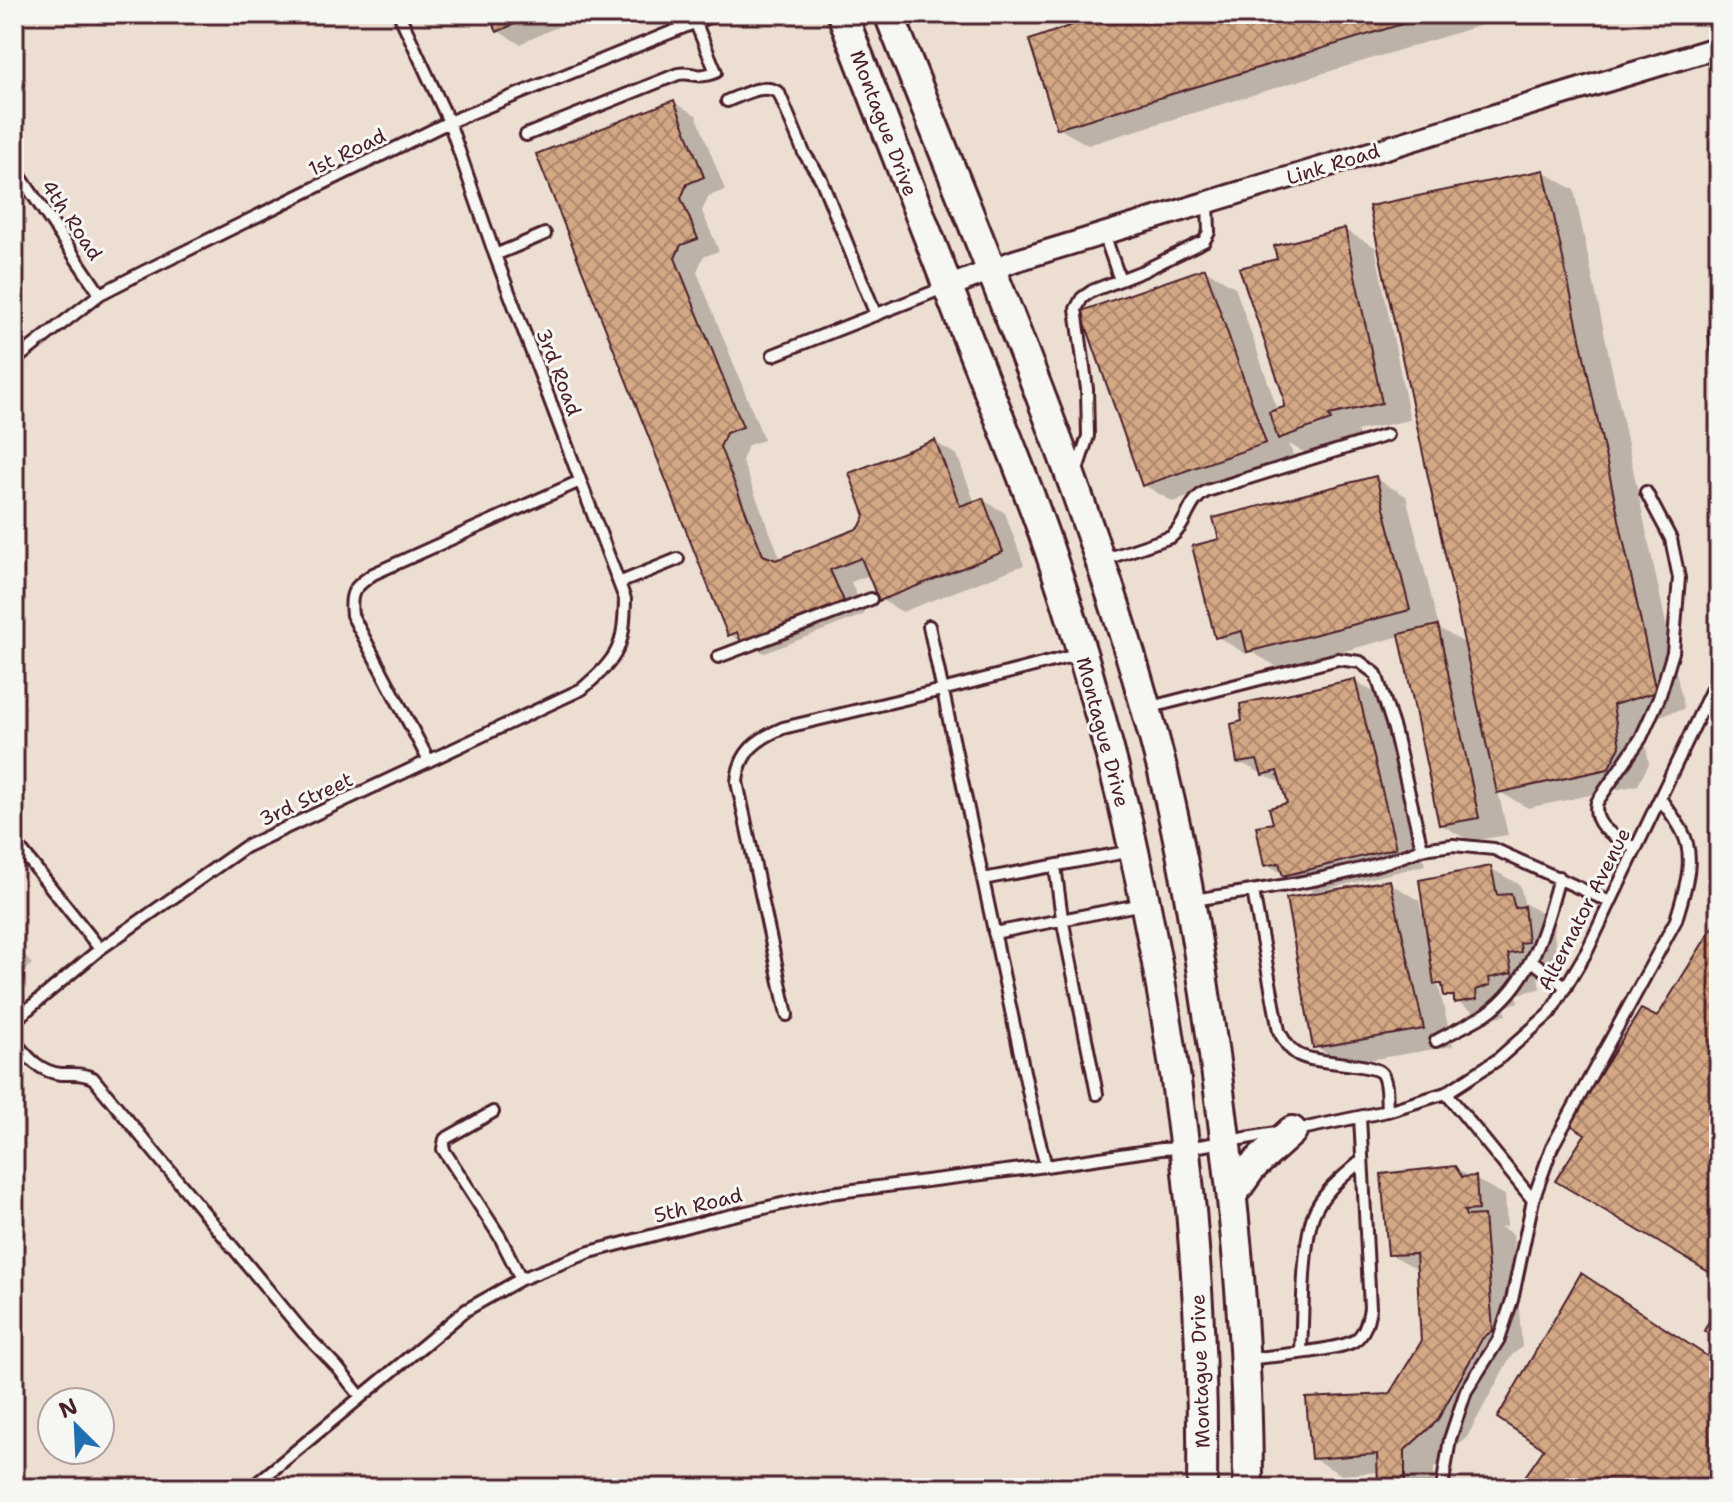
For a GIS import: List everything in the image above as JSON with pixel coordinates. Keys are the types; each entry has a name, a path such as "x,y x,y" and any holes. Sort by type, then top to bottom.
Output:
{"main road":[{"name":"Montague Drive","path":"842,14 1034,506 1082,653 1134,851 1159,965 1187,1148 1198,1286 1203,1406 1202,1488"},
{"path":"889,14 1073,482 1101,561 1166,783 1191,901 1228,1141 1248,1396 1248,1488"},
{"path":"1232,1195 1252,1167 1292,1131"}],"street":[{"name":"Link Road","path":"948,287 990,269 1719,47"}],"lane":[{"name":"3rd Road","path":"399,14 449,122 495,255 625,599 624,636"},
{"name":"1st Road","path":"14,361 100,294 449,122 694,18 716,14"},
{"path":"526,135 678,74 697,77 716,72 694,18"},
{"path":"727,101 764,88 772,88 779,93 804,153 821,179 876,315"},
{"name":"4th Road","path":"14,167 100,294"},
{"path":"1073,482 1088,436 1087,389 1076,309 1082,298 1092,291 1204,241 1209,232 1208,202"},
{"path":"495,255 545,234"},
{"path":"1104,234 1120,280"},
{"path":"773,355 948,287"},
{"path":"1717,328 1719,355"},
{"path":"1101,561 1171,537 1178,532 1192,503 1207,491 1387,435"},
{"path":"429,761 352,615 350,599 357,586 373,574 580,481"},
{"path":"1636,849 1602,828 1595,812 1597,802 1641,738 1659,698 1673,652 1679,578 1671,539 1646,492"},
{"path":"619,583 678,559"},
{"path":"718,657 871,599"},
{"path":"929,626 1046,1166"},
{"name":"3rd Street","path":"14,1021 100,949 245,847 582,689 609,666 624,636"},
{"path":"787,1015 737,782 738,767 745,753 760,737 783,728 1082,653"},
{"path":"1145,708 1338,659 1360,662 1376,674 1385,701 1422,849"},
{"name":"Alternator Avenue","path":"1228,1141 1360,1117 1446,1093 1497,1060 1550,1013 1587,951 1719,674"},
{"path":"1703,707 1719,716"},
{"path":"1442,1488 1450,1439 1466,1391 1499,1339 1512,1300 1533,1200 1552,1147 1676,920 1687,879 1688,853 1684,833 1660,798"},
{"path":"14,841 100,949"},
{"path":"1191,901 1348,873 1422,849 1453,845 1494,849 1610,902"},
{"path":"983,879 1134,851"},
{"path":"1055,866 1062,918 1097,1094"},
{"path":"1436,1041 1488,1012 1513,988 1531,960 1546,927 1559,877"},
{"path":"1253,891 1279,1031 1299,1056 1331,1064 1373,1067 1381,1072 1385,1081 1387,1111"},
{"path":"994,933 1145,904"},
{"path":"1531,960 1566,987"},
{"path":"14,1041 40,1068 62,1074 83,1073 93,1078 303,1332 361,1397"},
{"path":"1446,1093 1533,1200"},
{"path":"493,1112 445,1139 443,1149 500,1237 521,1279"},
{"path":"1245,1360 1355,1340 1367,1324 1370,1308 1360,1117"},
{"name":"5th Road","path":"259,1486 466,1310 521,1279 590,1252 830,1193 1228,1141"},
{"path":"1301,1351 1308,1243 1314,1214 1336,1183 1362,1160"}],"shaded area":[{"path":"14,14 1719,14 1719,1488 14,1488"}],"building":[{"path":"488,14 536,14 497,32"},
{"path":"1091,14 1435,14 1057,129 1029,40 1092,18"},
{"path":"674,100 704,177 687,184 681,198 698,239 681,245 675,258 743,427 726,433 720,447 763,555 776,560 859,528 865,516 849,473 935,440 960,506 983,498 1003,552 879,601 861,558 830,570 844,601 741,642 737,632 728,636 536,154"},
{"path":"1544,170 1656,692 1613,705 1620,747 1608,769 1497,793 1369,206"},
{"path":"1345,228 1382,403 1329,415 1331,420 1278,439 1269,412 1284,407 1283,395 1239,268 1277,259 1274,246"},
{"path":"1205,268 1266,443 1142,486 1081,311"},
{"path":"1376,476 1410,610 1247,652 1242,631 1215,638 1192,546 1219,539 1213,518"},
{"path":"1438,625 1479,818 1439,825 1399,634"},
{"path":"1355,679 1396,848 1283,876 1279,863 1264,866 1256,826 1273,823 1269,808 1287,803 1277,771 1262,775 1257,760 1237,763 1231,724 1242,721 1240,704"},
{"path":"1491,866 1497,895 1511,894 1515,908 1524,906 1528,942 1520,943 1521,952 1508,954 1512,973 1489,978 1490,985 1476,990 1477,999 1454,1003 1454,996 1444,996 1442,984 1434,984 1419,880"},
{"path":"1390,880 1424,1029 1313,1048 1286,898"},
{"path":"1719,917 1719,1278 1555,1181 1585,1134 1569,1124 1641,1009 1657,1017"},
{"path":"1455,1166 1462,1177 1476,1176 1478,1210 1464,1211 1466,1216 1484,1215 1493,1330 1482,1339 1437,1421 1405,1450 1405,1488 1378,1488 1377,1454 1311,1459 1306,1398 1389,1394 1421,1342 1416,1254 1388,1255 1381,1174"},
{"path":"1581,1273 1719,1364 1719,1387 1713,1397 1719,1400 1719,1466 1706,1488 1691,1481 1686,1488 1517,1488 1544,1449 1497,1418"},
{"path":"1719,1302 1719,1342 1704,1331"}]}
